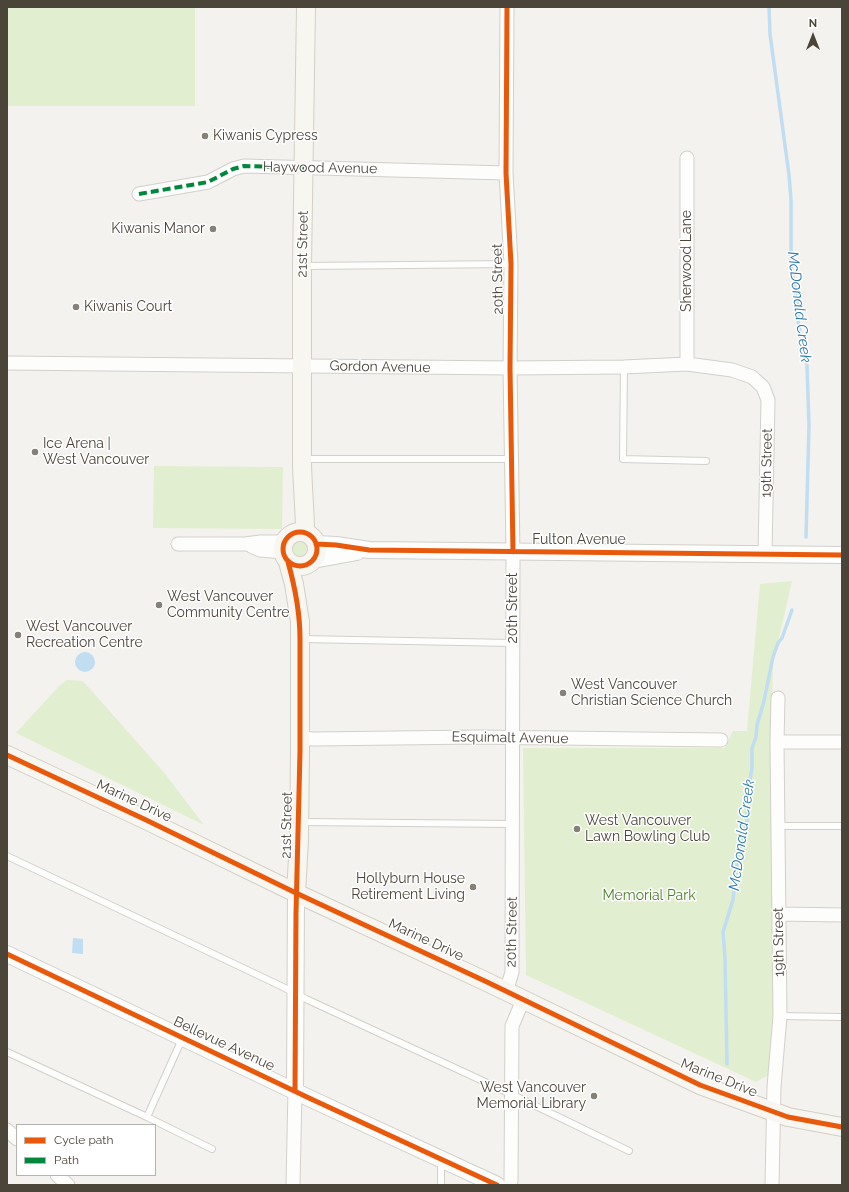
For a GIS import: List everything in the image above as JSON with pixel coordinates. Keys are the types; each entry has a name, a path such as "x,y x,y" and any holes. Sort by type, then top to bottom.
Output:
{"main road":[{"name":"21st Street","path":"296,893 299,822 300,631 305,584 299,549 305,513 302,481 302,266 306,7"},
{"name":"Marine Drive","path":"7,755 700,1085 788,1117 842,1127"}],"street":[{"name":"20th Street","path":"506,7 506,173 511,264 510,368 513,552 512,972 506,992"},
{"name":"Sherwood Lane","path":"687,158 687,364"},
{"name":"Haywood Avenue","path":"139,194 208,182 233,168 244,166 506,173"},
{"name":"Gordon Avenue","path":"7,363 510,368 624,367 687,364 732,370 752,377"},
{"name":"19th Street","path":"752,377 763,387 768,400 765,554"},
{"name":"Fulton Avenue","path":"178,544 245,544 261,542 299,549 842,555"},
{"name":"19th Street","path":"772,1185 774,1087 780,1016 777,742 778,698"},
{"name":"Esquimalt Avenue","path":"300,738 446,737 721,740"},
{"path":"777,742 842,742"},
{"name":"21st Street","path":"293,1185 296,893"},
{"path":"779,914 842,915"},
{"name":"Bellevue Avenue","path":"7,954 498,1185"},
{"path":"510,1185 512,1026 523,1000"},
{"path":"7,1130 16,1138"},
{"path":"58,1176 68,1185"}],"lane":[{"path":"302,266 511,264"},
{"path":"624,367 622,459 706,461"},
{"path":"302,458 511,459"},
{"path":"300,631 512,643"},
{"path":"299,822 512,824"},
{"path":"778,826 842,826"},
{"path":"7,856 512,1094 630,1152"},
{"path":"780,1016 842,1017"},
{"path":"147,1117 182,1037"},
{"path":"7,1052 212,1149"},
{"path":"441,1159 441,1185"}],"green space":[{"path":"7,7 195,7 195,106 7,106"},
{"path":"154,466 283,467 282,529 153,528"},
{"path":"297,542 303,542 307,546 307,552 303,556 297,556 293,552 293,546"},
{"name":"Memorial Park","path":"792,581 773,664 771,748 774,1072 756,1082 526,975 523,748 725,748 733,731 747,731 760,584"},
{"path":"67,680 83,681 166,775 204,825 16,733 60,685"}],"water":[{"path":"85,652 92,655 95,662 92,669 85,672 78,669 75,662 78,655"},
{"path":"73,938 83,939 83,954 72,953"}],"waterway":[{"name":"McDonald Creek","path":"769,7 770,34 789,175 791,200 791,265 798,307 798,321 807,365 809,426 806,537"},
{"name":"McDonald Creek","path":"727,1064 725,958 723,932 733,900 738,856 747,821 747,800 752,767 752,748 756,737 757,725 764,701 773,657 778,643 782,638 792,610"}],"marked path":[{"path":"139,194 208,182 233,169 244,166 304,168"}],"cycle path":[{"path":"507,7 506,173 511,264 510,368 513,552"},
{"path":"297,532 303,532 307,533 314,539 317,549 316,556 310,563 303,566 297,566 293,565 286,559 283,552 283,546 284,542 290,535 297,532"},
{"path":"316,544 336,545 369,550 842,555"},
{"path":"288,562 297,600 300,639 300,752 296,913 295,1090"},
{"path":"7,755 487,982 700,1085 788,1117 842,1127"},
{"path":"7,954 309,1098 497,1185"}],"place":[{"name":"Kiwanis Cypress","path":"205,136"},
{"name":"Kiwanis Manor","path":"213,229"},
{"name":"Kiwanis Court","path":"76,307"},
{"name":"Ice Arena | West Vancouver","path":"35,452"},
{"name":"West Vancouver Community Centre","path":"159,605"},
{"name":"West Vancouver Recreation Centre","path":"18,635"},
{"name":"West Vancouver Christian Science Church","path":"563,693"},
{"name":"West Vancouver Lawn Bowling Club","path":"577,829"},
{"name":"Hollyburn House Retirement Living","path":"473,887"},
{"name":"West Vancouver Memorial Library","path":"594,1096"}]}
